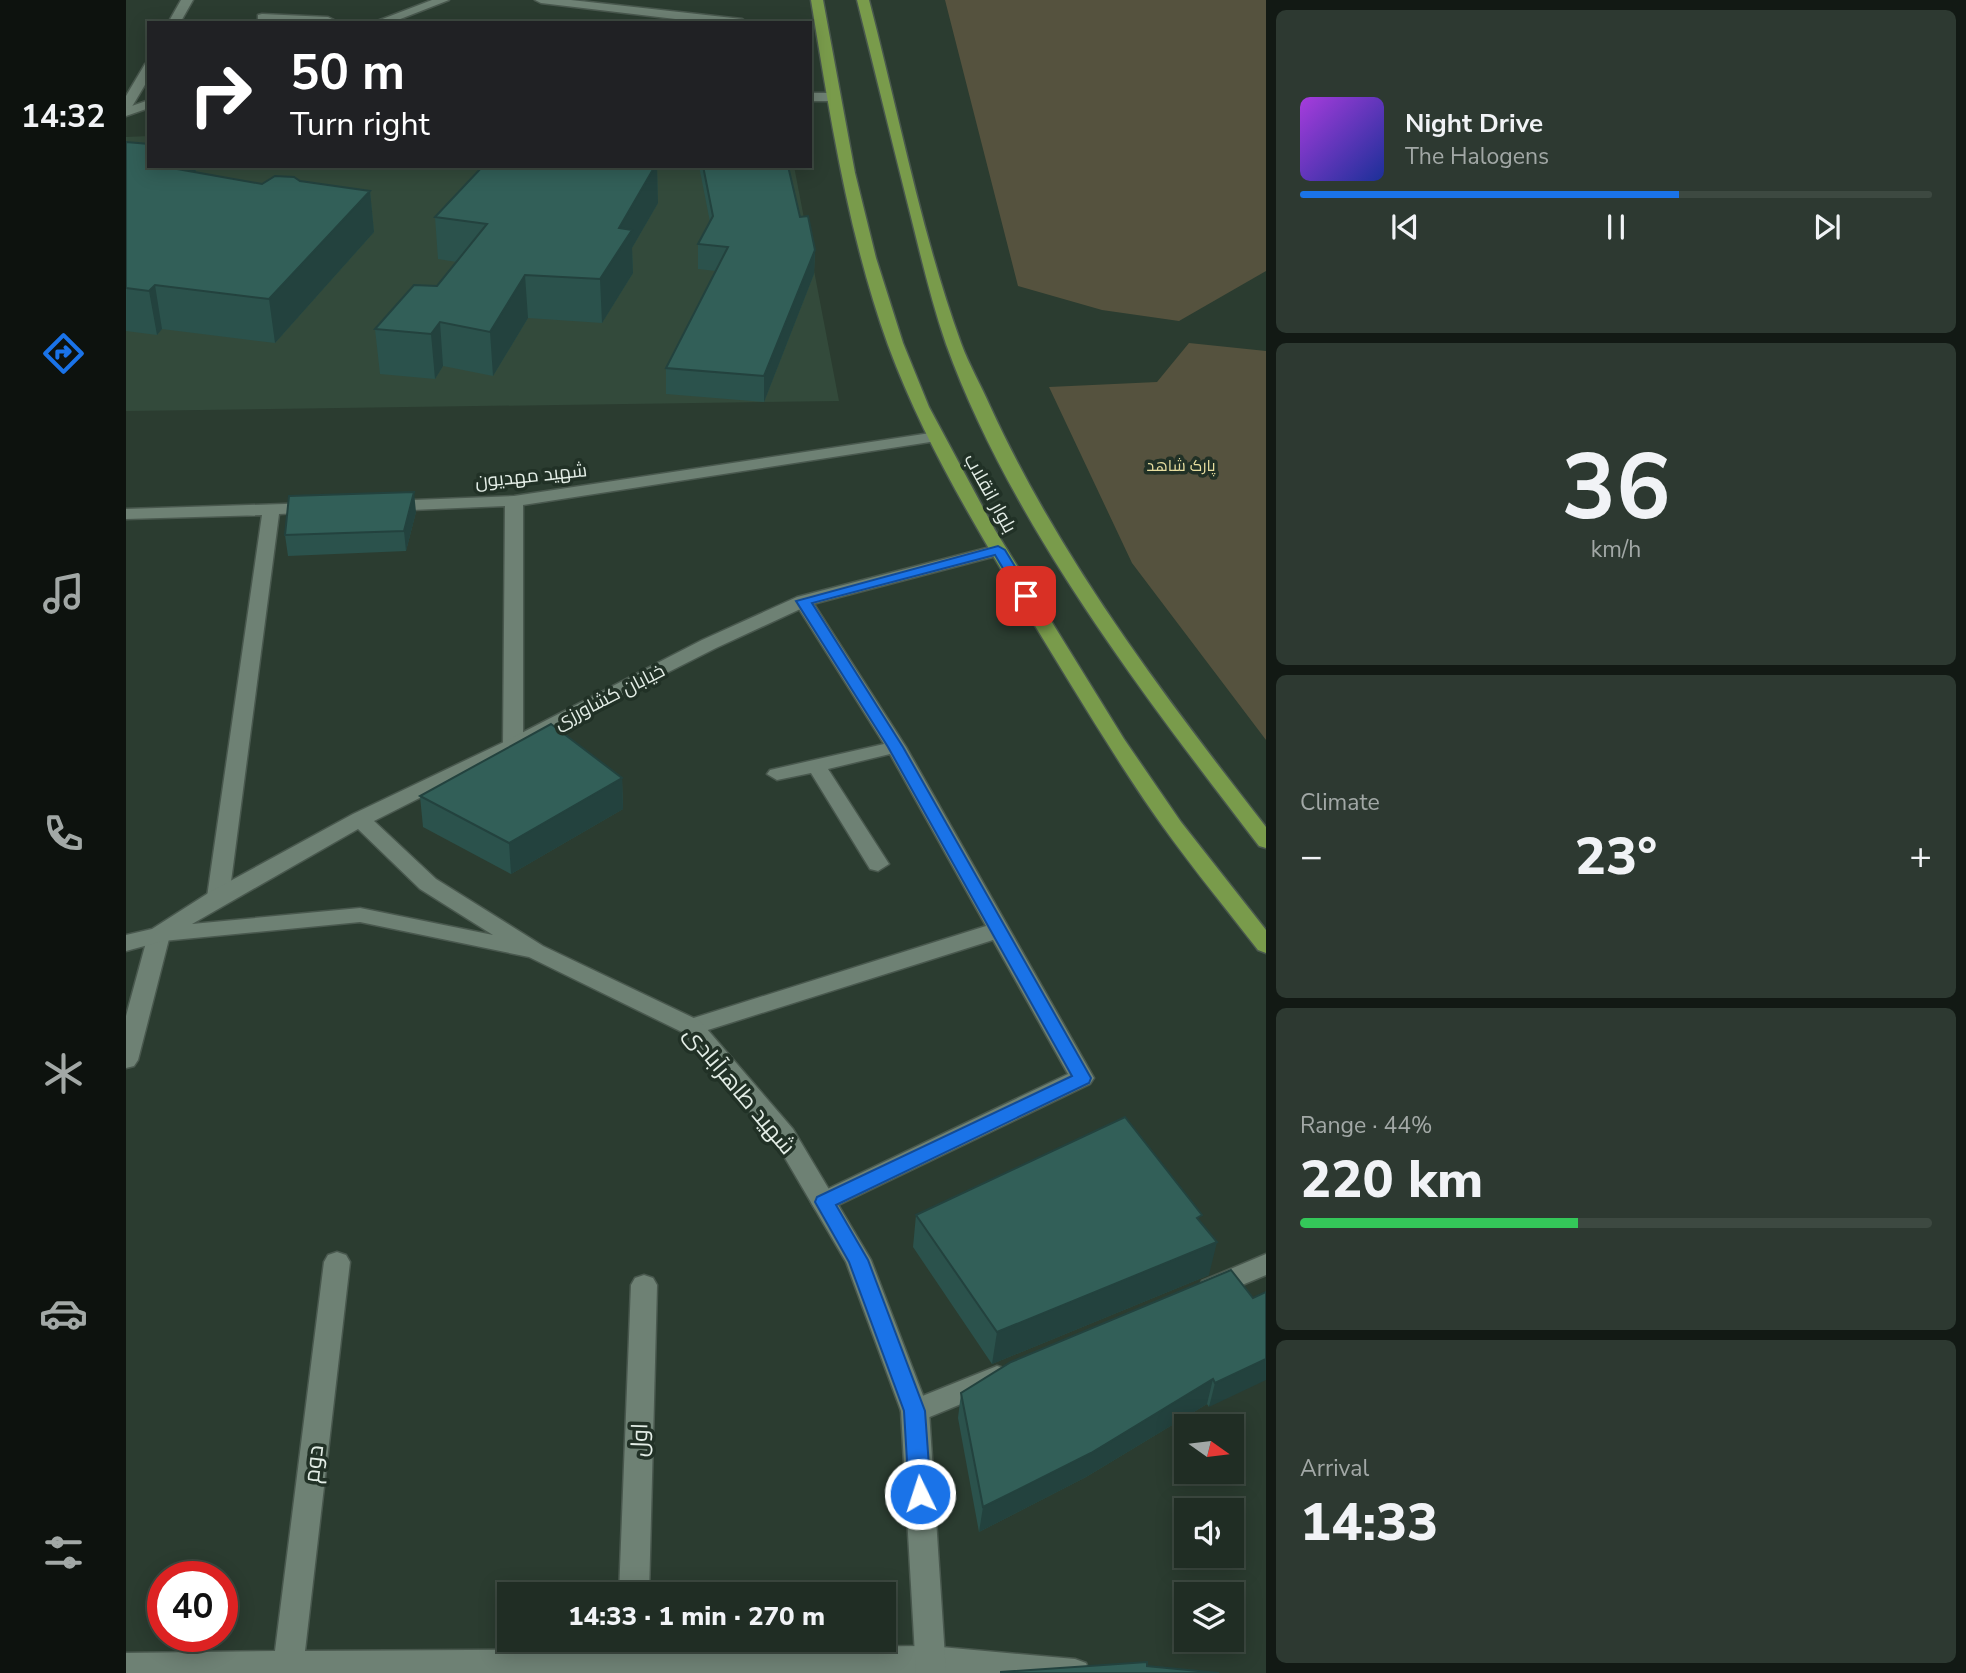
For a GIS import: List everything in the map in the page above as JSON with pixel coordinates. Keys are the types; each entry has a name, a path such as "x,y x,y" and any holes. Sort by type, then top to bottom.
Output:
{"main road":[{"name":"بلوار انقلاب","path":"817,0 817,31 834,97 863,244 896,345 937,438 998,550 1096,711 1158,803 1266,945"},
{"name":"بلوار انقلاب","path":"863,0 925,244 954,344 1005,457 1054,542 1155,697 1266,841"}],"street":[{"path":"175,21 187,0"},
{"path":"384,21 443,0"},
{"path":"541,0 604,4 724,21"},
{"path":"687,0 687,17"},
{"path":"588,21 604,4"},
{"path":"262,17 329,17"},
{"path":"126,109 147,71"},
{"path":"812,97 834,97"},
{"path":"126,109 147,104"},
{"name":"شهید مهدیون","path":"366,506 514,501 937,438"},
{"path":"513,745 514,501"},
{"path":"126,514 325,508"},
{"path":"219,897 271,510"},
{"name":"خیابان کشاورزی","path":"126,943 159,935 219,897 360,819 513,745 709,644 803,601 998,550"},
{"path":"803,601 895,747 1082,1078 824,1202"},
{"path":"777,774 895,747"},
{"path":"816,765 878,864"},
{"path":"360,819 428,884 535,951"},
{"path":"126,1060 159,935 360,915 535,951"},
{"path":"692,1027 999,930"},
{"name":"شهید طاهرآبادی","path":"535,951 692,1027 784,1135 858,1260 915,1411 931,1667"},
{"name":"دوم","path":"288,1666 337,1262"},
{"path":"1191,1296 1266,1264"},
{"name":"اول","path":"634,1582 644,1285"},
{"path":"915,1411 1015,1369"},
{"path":"126,1667 450,1669 622,1652"},
{"path":"651,1652 1075,1673"}],"shaded area":[{"path":"147,136 147,168 794,168 839,401 126,411 126,137"}],"green space":[{"path":"945,0 1266,0 1266,271 1179,321 1102,310 1018,286"},
{"name":"پارک شاهد","path":"1189,343 1266,351 1266,740 1132,563 1049,387 1157,382"}],"building":[{"path":"126,142 147,144 147,168 172,168 262,184 275,176 294,177 300,181 370,191 269,299 155,285 149,291 126,288"},
{"path":"481,168 654,168 619,228 632,230 600,279 525,275 490,332 440,322 431,334 375,329 414,285 437,286 487,224 435,217"},
{"path":"703,168 788,168 800,217 808,216 815,250 764,376 666,368 728,247 698,244 713,216"},
{"path":"414,492 404,531 285,535 289,496"},
{"path":"551,724 622,778 509,843 420,796"},
{"path":"1125,1117 1202,1215 1197,1218 1217,1242 997,1332 916,1215"},
{"path":"1231,1270 1253,1298 1266,1292 1266,1359 1215,1383 1213,1379 1091,1453 983,1507 961,1393 1011,1362"},
{"path":"1147,1662 1147,1666 1219,1673 1001,1673 1001,1672"}],"route":[{"path":"920,1494 915,1411 858,1260 824,1202 1082,1078 895,747 803,601 998,550 1026,596"}]}
